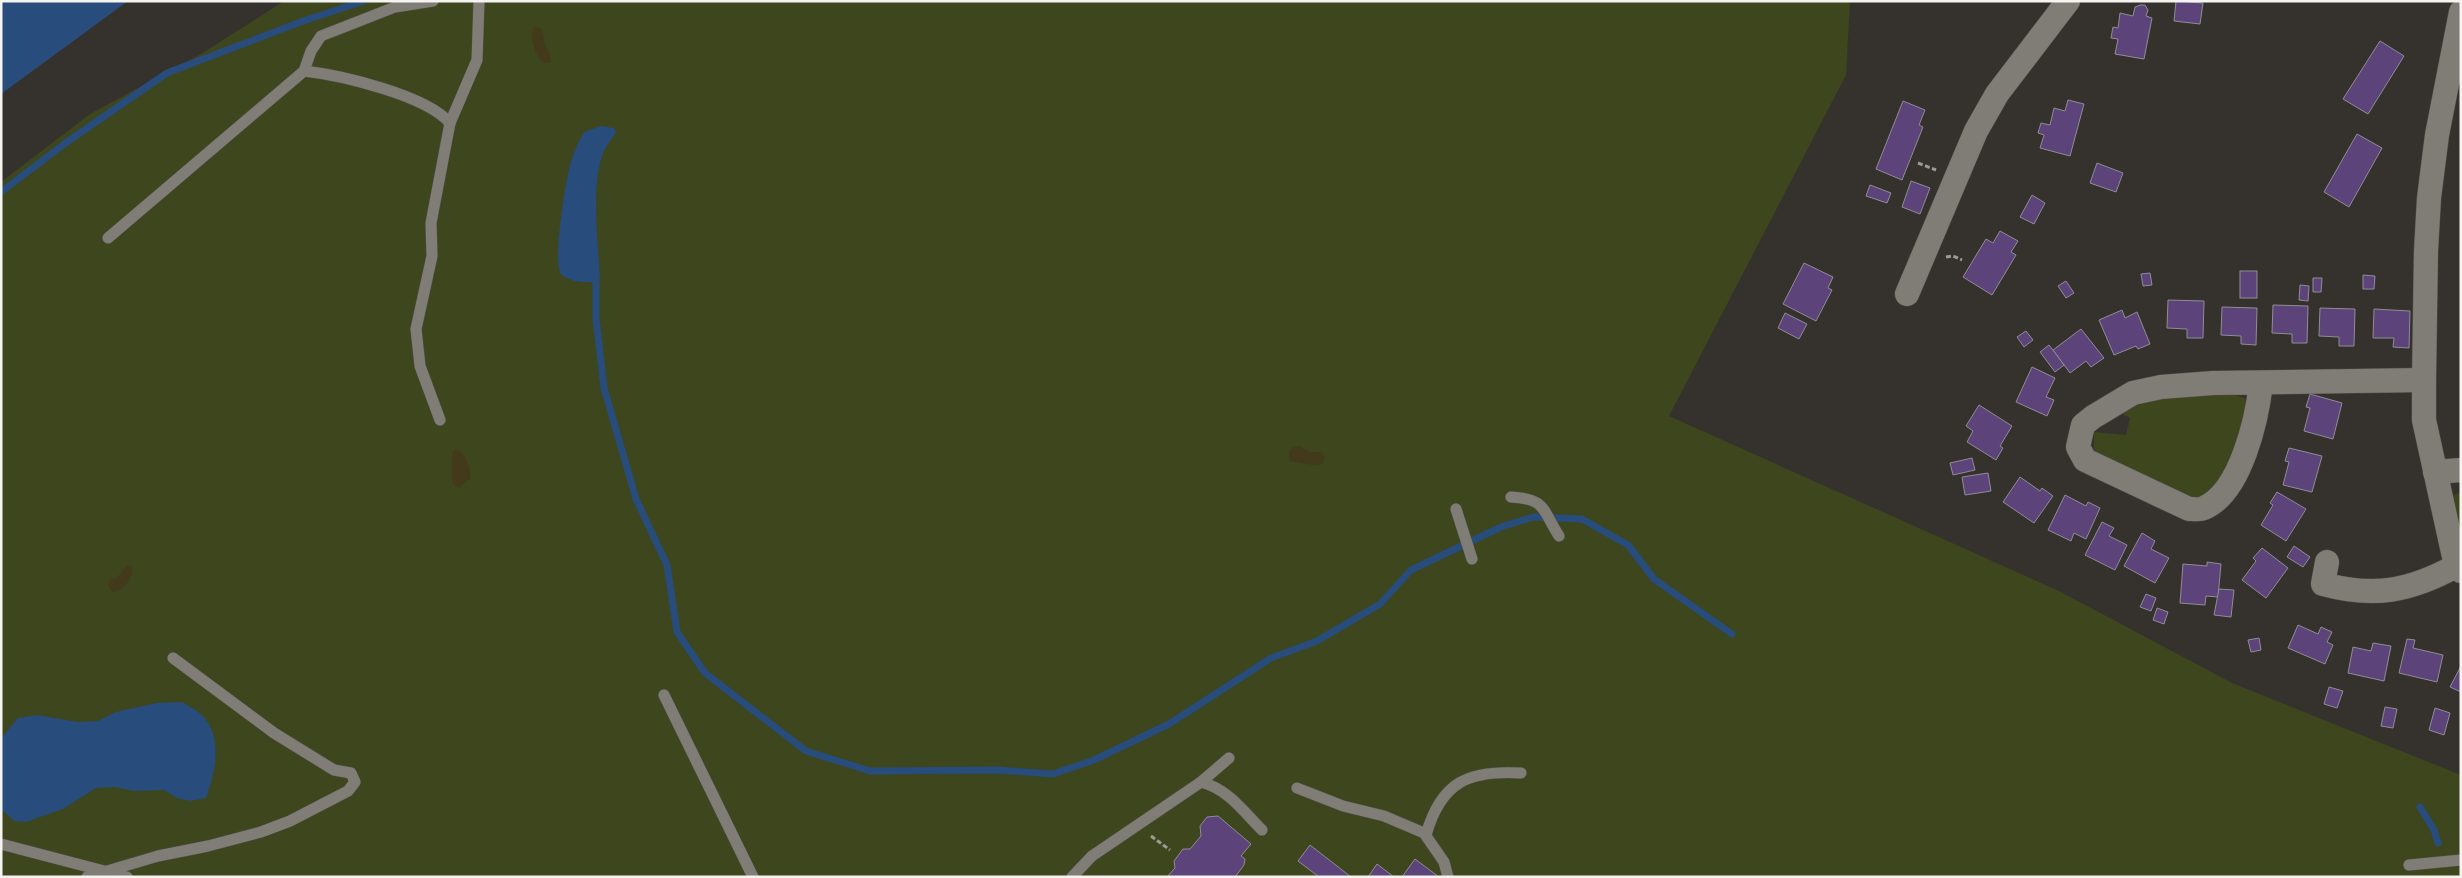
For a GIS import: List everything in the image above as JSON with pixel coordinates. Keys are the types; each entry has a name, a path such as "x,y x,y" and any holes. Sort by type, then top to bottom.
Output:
{"street":[{"path":"1907,294 1976,131 1997,94 2068,1"},
{"path":"2328,562 2323,584 2347,591 2379,592 2408,588 2458,568 2424,420 2424,380 2426,251 2429,198 2438,136 2461,12"},
{"path":"2261,383 2258,414 2240,465 2216,501 2203,509 2189,509 2108,472 2085,460 2078,447 2083,425 2133,393 2161,387 2192,384 2424,380"},
{"path":"2435,472 2461,470"}],"lane":[{"path":"108,238 304,71 311,51 321,36 395,7 433,1"},
{"path":"440,420 420,366 416,329 432,256 431,223 450,123 477,60 479,1"},
{"path":"304,71 327,74 404,96 443,115 450,123"},
{"path":"1512,497 1528,498 1543,506 1559,536"},
{"path":"1456,509 1471,557"},
{"path":"87,877 158,856 208,846 261,832 290,821 348,791 355,782 350,773 334,770 274,733 173,658"},
{"path":"664,695 753,877"},
{"path":"1072,877 1092,856 1202,782 1229,758"},
{"path":"1426,835 1432,815 1443,795 1462,781 1494,772 1521,773"},
{"path":"1202,782 1216,786 1233,798 1262,830"},
{"path":"1297,788 1343,806 1384,816 1426,835 1444,862 1448,877"},
{"path":"1,844 127,877"},
{"path":"2409,865 2461,860"}],"path":[{"path":"1138,826 1170,850"}],"green space":[{"path":"284,1 1850,1 1846,75 1669,416 2059,591 2232,683 2461,775 2461,877 1,877 1,182 90,114 201,54"},
{"path":"2171,395 2235,395 2247,401 2237,444 2226,470 2208,492 2195,499 2098,455 2094,449 2094,432 2126,435 2130,418 2124,415 2124,411 2134,405"},
{"path":"2461,492 2461,545 2452,496"}],"sand":[{"path":"534,27 541,28 543,32 545,46 550,55 551,62 543,63 538,56 532,40"},
{"path":"1300,446 1310,452 1322,452 1325,457 1322,464 1314,465 1289,461 1289,452 1293,447"},
{"path":"457,449 465,458 470,474 470,478 459,488 452,483 452,453"},
{"path":"131,565 132,574 128,582 121,589 113,592 108,586 109,580 117,578 126,566"}],"water":[{"path":"1,1 128,1 1,94"},
{"path":"601,126 614,128 616,132 605,149 600,162 596,194 600,278 596,282 578,282 562,275 559,269 558,257 563,204 570,165 578,144 584,132"},
{"path":"182,702 202,715 209,724 213,734 216,756 206,798 190,801 177,798 164,790 134,791 115,787 96,788 63,809 26,822 14,821 1,809 1,738 18,718 37,715 78,722 98,721 116,712 156,703"}],"building":[{"path":"2176,1 2203,3 2200,24 2174,21"},
{"path":"2145,5 2148,10 2146,16 2152,18 2144,59 2115,54 2118,39 2111,38 2113,27 2118,28 2120,13 2133,16 2135,7"},
{"path":"2380,41 2404,56 2368,114 2343,99"},
{"path":"2068,100 2084,104 2070,156 2040,148 2044,135 2038,133 2041,123 2050,125 2054,108 2065,111"},
{"path":"1903,101 1925,110 1919,125 1923,127 1902,180 1876,169"},
{"path":"2357,134 2382,148 2349,207 2324,192"},
{"path":"2097,163 2123,173 2116,192 2090,183"},
{"path":"1911,181 1930,188 1920,214 1902,207"},
{"path":"1870,185 1891,193 1887,203 1866,196"},
{"path":"2032,195 2045,203 2034,224 2020,217"},
{"path":"2000,231 2018,241 2011,252 2016,255 1992,295 1963,277 1986,239 1993,243"},
{"path":"1804,263 1833,277 1828,288 1832,290 1816,321 1783,304"},
{"path":"2240,271 2257,271 2257,298 2240,298"},
{"path":"2150,273 2152,285 2143,286 2141,274"},
{"path":"2363,275 2375,276 2374,289 2363,289"},
{"path":"2313,278 2322,278 2321,292 2313,292"},
{"path":"2066,281 2074,293 2066,298 2058,286"},
{"path":"2300,285 2309,286 2308,301 2299,300"},
{"path":"2168,300 2204,301 2203,338 2187,338 2187,329 2167,328"},
{"path":"2273,305 2308,306 2307,343 2292,343 2292,334 2272,333"},
{"path":"2222,307 2257,308 2256,345 2241,344 2241,336 2221,335"},
{"path":"2320,308 2355,309 2354,346 2339,346 2339,337 2319,336"},
{"path":"2374,309 2410,311 2409,348 2393,347 2394,338 2373,338"},
{"path":"2122,310 2125,318 2137,312 2150,344 2138,349 2136,346 2114,355 2099,320"},
{"path":"1785,313 1807,324 1799,339 1778,328"},
{"path":"2081,329 2104,358 2091,367 2086,361 2070,373 2053,350"},
{"path":"2026,331 2033,340 2024,347 2017,337"},
{"path":"2049,345 2064,365 2055,372 2040,352"},
{"path":"2032,367 2055,378 2046,397 2054,400 2047,416 2016,402"},
{"path":"2310,394 2342,403 2333,439 2304,431 2310,408 2306,407"},
{"path":"1979,405 2012,426 2000,446 2003,448 1996,460 1967,442 1973,431 1966,426"},
{"path":"2289,448 2322,456 2312,492 2283,485 2289,462 2285,461"},
{"path":"1972,458 1975,470 1953,475 1950,463"},
{"path":"1988,473 1991,491 1965,495 1962,477"},
{"path":"2020,477 2040,491 2042,488 2053,496 2034,523 2003,502"},
{"path":"2277,492 2306,509 2286,541 2261,525 2273,505 2270,503"},
{"path":"2065,495 2086,506 2088,502 2100,508 2086,539 2074,533 2071,541 2048,530"},
{"path":"2102,522 2114,528 2109,536 2127,545 2115,570 2085,555"},
{"path":"2142,533 2155,541 2151,549 2169,558 2155,583 2124,566"},
{"path":"2294,546 2310,557 2303,567 2287,557"},
{"path":"2262,548 2288,568 2266,598 2242,580 2256,561 2253,558"},
{"path":"2207,562 2221,564 2218,597 2206,596 2205,605 2180,603 2183,564 2207,566"},
{"path":"2219,589 2234,590 2231,617 2214,615"},
{"path":"2146,594 2156,598 2151,611 2140,607"},
{"path":"2157,608 2168,612 2164,624 2153,620"},
{"path":"2298,625 2318,634 2321,627 2332,632 2327,642 2333,645 2325,664 2288,648"},
{"path":"2259,638 2261,650 2251,652 2248,640"},
{"path":"2407,639 2415,640 2413,648 2443,655 2437,682 2399,673"},
{"path":"2373,643 2391,646 2384,681 2348,673 2353,647 2371,651"},
{"path":"2461,666 2461,692 2450,687"},
{"path":"2329,687 2343,691 2337,708 2324,704"},
{"path":"2385,707 2397,709 2393,728 2381,726"},
{"path":"2435,708 2450,713 2444,735 2429,730"},
{"path":"1218,816 1251,844 1241,856 1245,859 1244,865 1235,877 1167,877 1175,868 1174,861 1183,849 1190,849 1201,836 1200,826 1207,817"},
{"path":"1310,845 1351,877 1319,877 1298,861"},
{"path":"1415,859 1439,877 1402,877"},
{"path":"1377,864 1394,877 1368,877"}],"waterway":[{"path":"1,192 67,142 167,73 303,21 364,1"},
{"path":"596,282 596,318 604,388 636,499 667,565 677,632 705,673 806,751 870,771 997,770 1053,774 1094,760 1169,724 1271,658 1317,641 1380,604 1411,570 1501,527 1533,517 1582,519 1628,545 1654,579 1732,634"},
{"path":"2420,807 2434,830 2438,843"}]}
